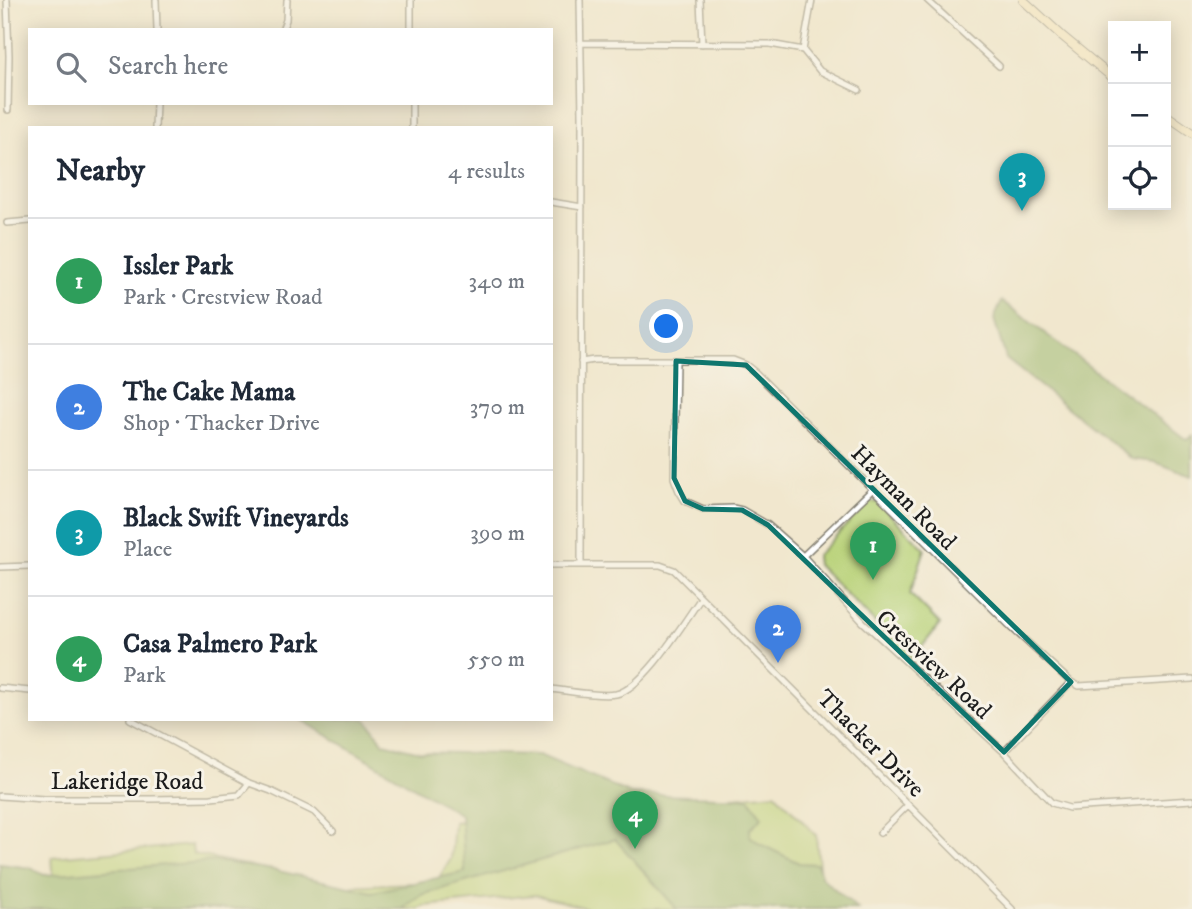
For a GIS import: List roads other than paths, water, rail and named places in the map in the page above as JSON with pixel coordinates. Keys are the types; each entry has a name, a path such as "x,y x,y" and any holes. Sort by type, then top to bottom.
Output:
{"main road":[{"path":"1023,0 1108,74"},
{"path":"1171,119 1192,133"}],"street":[{"path":"7,0 8,110"},
{"path":"156,0 157,28"},
{"path":"283,28 287,0"},
{"path":"411,0 411,28"},
{"path":"580,0 581,565"},
{"path":"701,0 702,44"},
{"path":"803,50 812,0"},
{"path":"927,0 999,66"},
{"path":"580,43 770,44 803,50 820,71 859,90"},
{"path":"155,126 156,105"},
{"path":"412,105 412,126"},
{"path":"553,202 582,207"},
{"path":"7,223 28,221"},
{"name":"Hayman Road","path":"581,362 733,360 746,365 1013,629 1071,682"},
{"name":"Crestview Road","path":"676,361 674,478 685,501 703,509 733,508 749,513 768,525 803,556 863,622 1004,752 1052,803 1069,808 1192,800"},
{"path":"803,556 872,490"},
{"name":"Thacker Drive","path":"553,565 660,565 674,570 1012,909"},
{"path":"0,567 28,566"},
{"path":"553,689 616,694 631,688 663,652 701,598"},
{"path":"1004,752 1071,682 1079,686 1192,679"},
{"path":"0,688 28,691"},
{"path":"134,721 249,783 314,812 333,831"},
{"name":"Lakeridge Road","path":"0,796 78,799 211,798 239,795 249,783"},
{"path":"880,833 908,805"}],"place":[{"name":"Black Swift Vineyards","path":"1022,211"},
{"name":"Issler Park","path":"873,580"},
{"name":"The Cake Mama","path":"778,663"},
{"name":"Casa Palmero Park","path":"635,849"}]}
